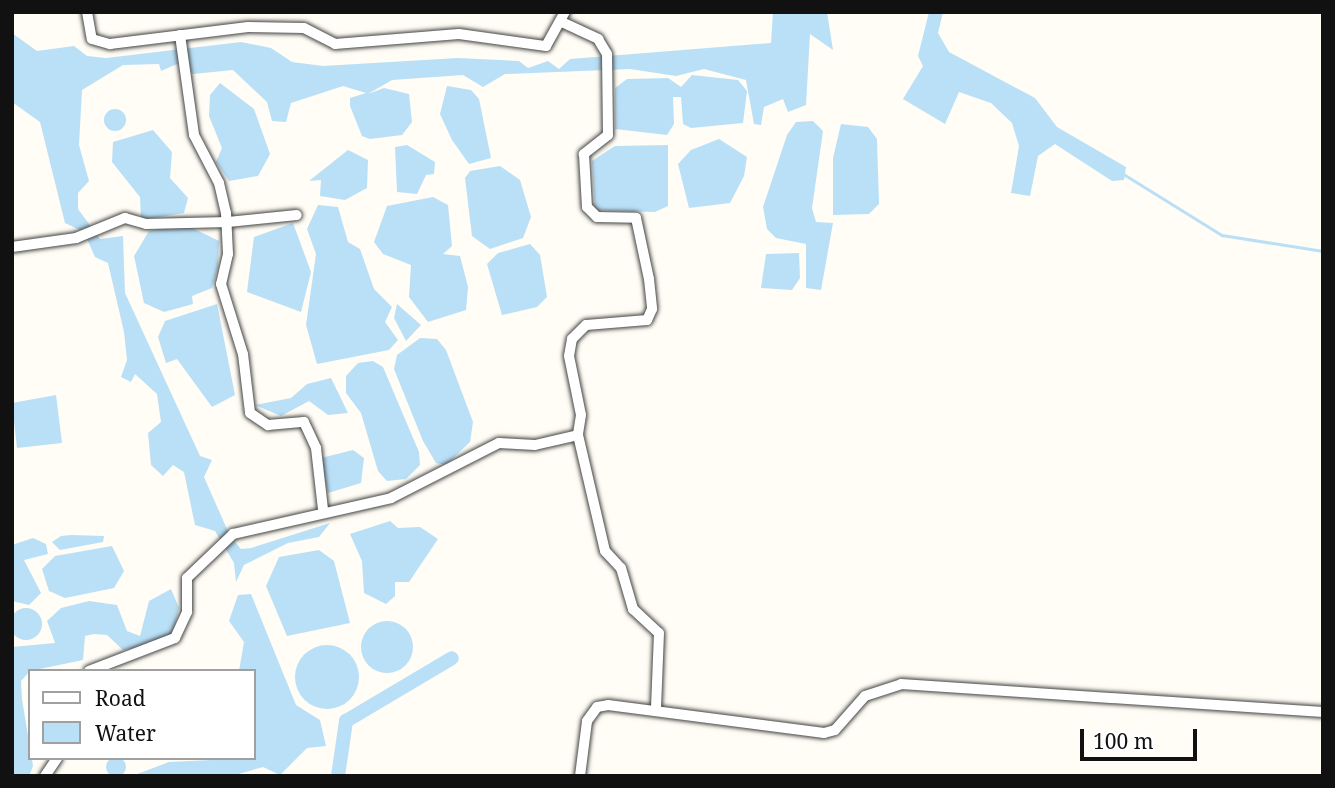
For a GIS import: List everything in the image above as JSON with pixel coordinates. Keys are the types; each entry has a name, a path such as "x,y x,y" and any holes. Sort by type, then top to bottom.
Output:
{"street":[{"path":"87,12 92,39 110,44 304,27 335,44 458,34 546,46 565,18 598,38 607,54 608,135 584,154 587,207 597,217 636,218 652,309 640,321 586,325 572,339 578,435 605,551 621,568 633,609 659,633 656,708"},
{"path":"180,36 194,135 219,183 228,222 221,284 243,354 250,413 268,425 304,422 316,447 323,509"},
{"path":"12,247 76,237 125,218 146,223 184,218 228,222 296,215"},
{"path":"94,669 175,638 187,612 187,578 205,567 217,544 243,530 323,509 391,498 499,443 535,445 578,435"},
{"path":"580,776 587,721 597,707 656,708 824,733 835,730 865,696 920,684 1323,712"},
{"path":"45,776 56,760"}],"water":[{"path":"773,12 827,12 833,50 810,34 806,105 788,112 783,99 764,107 761,125 754,124 746,80 704,69 676,76 630,69 505,74 483,87 463,75 392,80 368,94 384,88 409,94 412,122 402,135 370,139 362,136 350,106 350,98 366,93 343,86 291,103 286,122 272,121 267,102 233,70 193,74 177,64 161,71 159,64 123,65 82,90 79,145 89,181 78,193 78,209 100,239 123,236 125,293 200,456 212,460 204,477 230,536 241,549 251,548 330,523 319,537 288,543 244,565 236,582 234,563 215,531 195,525 184,472 173,465 163,476 151,465 148,433 161,422 157,394 135,374 131,382 121,377 127,360 124,332 108,263 95,257 84,232 65,223 40,122 12,102 12,33 37,51 74,46 87,56 106,58 241,42 271,48 292,62 323,66 458,58 519,61 528,68 548,61 559,69 570,59 771,43"},
{"path":"929,12 943,12 938,33 949,52 1035,98 1057,127 1126,167 1124,180 1112,181 1055,144 1038,156 1030,196 1011,193 1019,146 1012,123 991,103 959,92 945,124 903,99 923,66 918,56"},
{"path":"692,75 738,80 747,91 743,123 691,128 683,124 681,97 673,97 674,124 667,135 615,129 615,88 627,79 668,78 681,87"},
{"path":"220,83 254,109 270,154 258,176 229,181 216,162 222,148 209,116 210,95"},
{"path":"447,86 471,90 479,99 491,158 469,164 452,140 440,114"},
{"path":"115,109 123,112 126,120 123,128 115,131 107,128 104,120 107,112"},
{"path":"813,121 823,131 812,208 816,222 833,223 821,290 806,288 806,244 776,238 767,229 763,207 787,135 796,122"},
{"path":"841,124 868,127 877,139 879,204 869,214 833,215 833,158"},
{"path":"153,130 172,152 170,178 188,198 184,213 141,220 140,197 112,162 113,142"},
{"path":"719,139 747,157 744,176 730,203 689,208 678,164 691,150"},
{"path":"407,145 435,162 434,174 426,175 417,194 397,192 395,147"},
{"path":"668,145 668,206 655,212 595,210 592,161 615,146"},
{"path":"348,150 368,160 367,188 345,200 320,196 321,180 309,181"},
{"path":"500,166 520,180 531,217 523,238 490,249 472,236 465,178 470,171"},
{"path":"433,197 448,205 452,246 443,254 460,256 468,287 466,310 428,322 409,297 411,265 383,254 374,242 387,206"},
{"path":"318,205 338,207 348,242 360,249 374,289 392,307 385,322 398,340 389,350 317,364 306,325 316,254 307,229"},
{"path":"293,223 311,272 301,312 247,292 254,237"},
{"path":"184,224 219,241 218,267 212,288 192,296 193,304 164,312 144,303 134,256 149,231"},
{"path":"530,244 540,255 547,297 537,307 502,315 487,264 498,253"},
{"path":"799,253 800,278 792,290 761,288 766,254"},
{"path":"217,304 235,395 212,407 177,359 166,363 158,337 165,321"},
{"path":"397,304 421,325 406,341 394,318"},
{"path":"420,338 437,339 446,350 473,422 470,442 446,465 436,463 423,441 394,369 397,355"},
{"path":"373,361 383,367 419,452 420,465 406,479 387,481 378,471 361,413 346,393 346,376 358,363"},
{"path":"331,378 348,413 328,415 309,401 281,416 255,405 291,398 307,384"},
{"path":"56,395 62,443 17,448 12,403"},
{"path":"353,450 364,458 361,483 328,493 321,458"},
{"path":"390,521 398,528 420,527 438,539 409,582 395,582 395,596 386,604 364,593 362,561 350,534"},
{"path":"61,536 104,536 103,542 60,550 52,542"},
{"path":"33,538 46,544 48,554 24,560 41,593 29,605 12,601 12,545"},
{"path":"112,546 124,571 114,588 65,598 49,591 42,569 55,556"},
{"path":"319,550 334,561 350,623 287,636 266,586 279,557"},
{"path":"171,589 179,608 171,640 123,650 107,635 94,634 85,636 83,660 28,669 28,673 21,681 28,736 28,760 32,760 33,766 29,776 12,776 12,647 55,643 47,621 61,608 89,601 117,605 127,631 140,636 149,601"},
{"path":"251,594 296,705 320,720 326,746 307,748 280,775 263,767 232,776 132,776 169,762 256,760 256,669 239,669 244,642 229,621 238,595"},
{"path":"26,608 37,613 42,624 37,635 26,640 15,635 10,624 15,613"},
{"path":"387,621 397,623 405,629 411,637 411,657 405,665 397,671 387,673 377,671 369,665 363,657 361,647 363,637 369,629 377,623"},
{"path":"327,645 345,651 353,659 359,677 353,695 345,703 327,709 309,703 301,695 295,677 301,659 309,651"},
{"path":"109,760 123,760 125,771 120,776 112,776 107,771"}],"waterway":[{"path":"1122,173 1222,235 1323,251"},
{"path":"338,776 346,721 452,658"}]}
